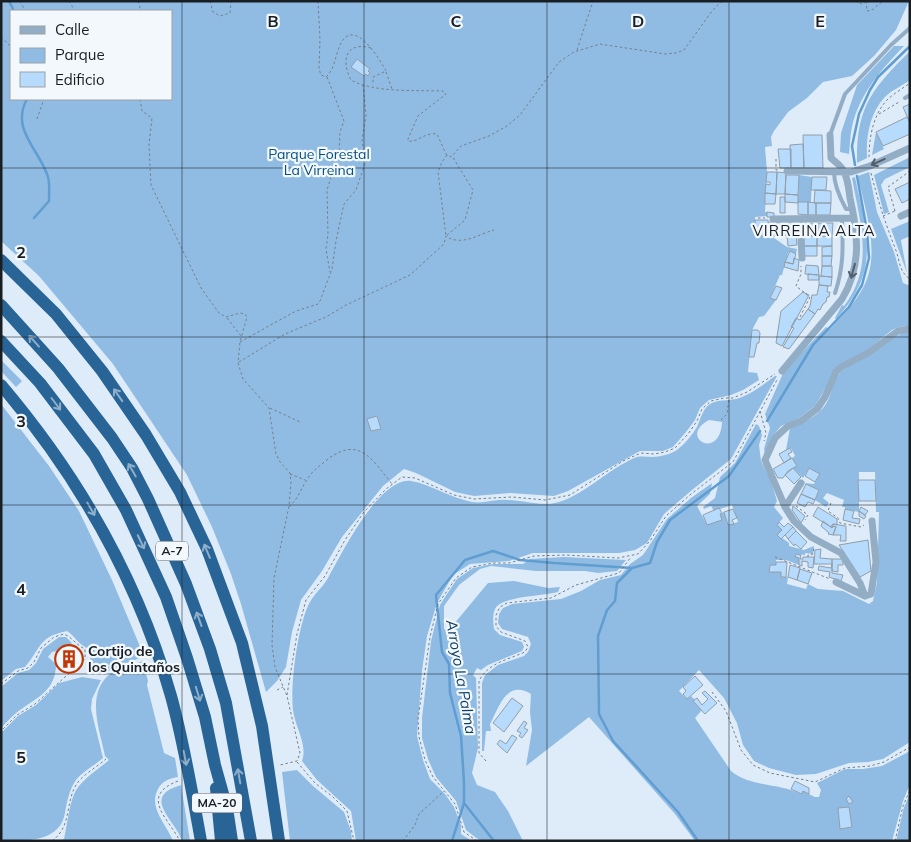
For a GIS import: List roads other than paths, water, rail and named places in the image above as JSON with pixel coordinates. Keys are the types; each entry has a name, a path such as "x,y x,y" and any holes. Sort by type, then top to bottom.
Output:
{"highway":[{"path":"1,260 56,314 102,371 146,435 184,500 207,549 244,651 262,726 279,841"},
{"name":"A-7","path":"1,305 58,368 112,438 132,468 153,508 186,584 210,649 226,703 251,841"},
{"name":"A-7","path":"1,341 40,383 94,454 126,510 166,597 205,717 215,766 227,808 232,841"},
{"path":"1,385 50,446 77,486 122,566 141,609 157,651 179,727 201,841"},
{"path":"236,630 257,727 271,841"},
{"name":"MA-20","path":"215,766 221,841"}],"street":[{"path":"782,371 847,291 855,269 858,242 853,209 845,172 831,158 830,135"},
{"path":"787,171 851,172 870,166 910,148"},
{"path":"898,213 910,212"},
{"path":"773,219 854,218"},
{"path":"800,219 802,258"},
{"path":"865,596 860,583 841,553 815,539 794,521 765,460 774,438 788,426 801,421 817,409 825,397 836,372 841,367 868,353 898,331 910,329"},
{"path":"786,504 801,483"},
{"path":"836,582 865,596 871,594 876,562 872,520"}],"lane":[{"path":"830,135 845,94 891,45 910,28"},
{"path":"905,98 910,95"},
{"path":"834,172 834,178 842,202 846,209 853,209"},
{"path":"835,293 841,277 843,262 842,219"},
{"path":"843,243 858,242"}],"waterway":[{"path":"9,1 14,10"},
{"name":"Arroyo La Palma","path":"855,165 852,146 859,114 870,90 878,77 910,46"},
{"path":"27,100 22,120 24,130 44,167 49,186 49,201 34,218"},
{"name":"Arroyo La Palma","path":"767,421 813,345 849,307 862,285 869,258 867,231 857,176"},
{"name":"Arroyo La Palma","path":"452,841 464,803 464,782 461,736 450,693 449,664 442,652 436,595 465,560 493,551 520,560 554,563 632,568 650,563 657,542 670,520 729,476 760,431"},
{"path":"632,568 617,583 615,601 607,610 598,636 599,714 613,741 678,812 698,841"},
{"path":"464,803 494,841"}],"place":[{"name":"Cortijo de los Quintaños","path":"69,659"}],"district":[{"name":"VIRREINA ALTA","path":"814,231"}],"park label":[{"name":"Parque Forestal La Virreina","path":"319,162"}]}
